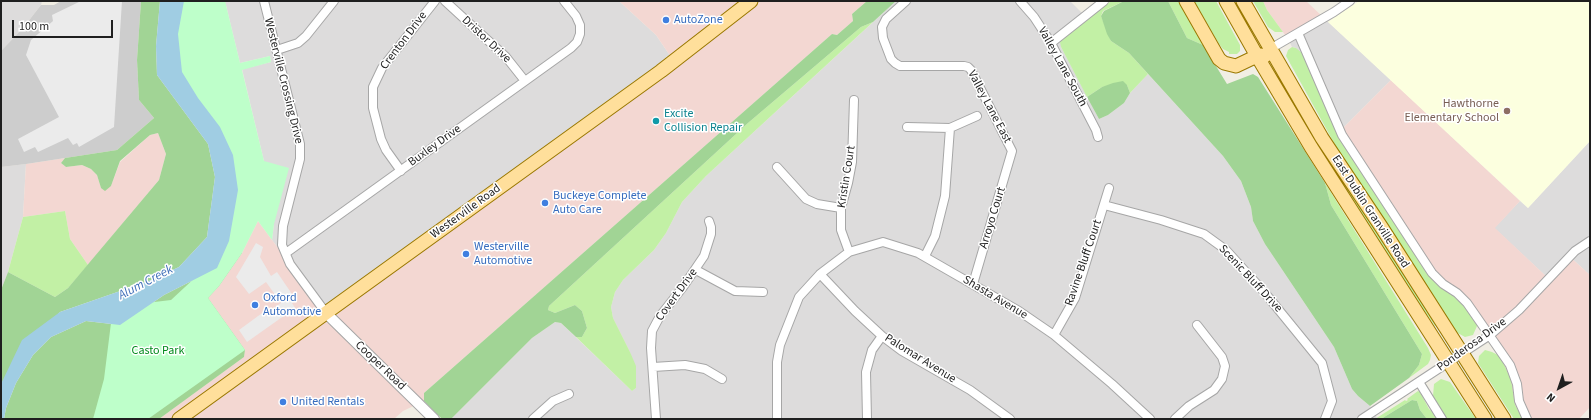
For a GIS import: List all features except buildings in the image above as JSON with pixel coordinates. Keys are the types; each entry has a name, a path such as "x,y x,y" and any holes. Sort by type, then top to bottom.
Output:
{"main road":[{"name":"Westerville Road","path":"179,419 661,71 751,1"},
{"path":"1186,1 1219,59 1224,63 1236,66 1257,56 1264,56 1269,60 1304,119 1316,129"},
{"name":"East Dublin Granville Road","path":"1226,1 1311,147 1485,419"},
{"path":"1233,1 1259,45 1266,50 1270,49"},
{"name":"East Dublin Granville Road","path":"1243,1 1316,129 1504,419"},
{"path":"1368,237 1444,343 1462,354"},
{"path":"1449,363 1464,374 1497,419"}],"street":[{"name":"Westerville Crossing Drive","path":"264,1 300,144 300,159 283,226 282,246 290,264 326,313"},
{"path":"277,50 298,43 306,36 334,1"},
{"name":"Crenton Drive","path":"401,170 386,150 381,139 373,108 373,87 382,68 435,1"},
{"name":"Dristor Drive","path":"444,1 506,57 525,81"},
{"name":"Buxley Drive","path":"286,253 571,48 577,42 580,34 580,25 576,16 564,1"},
{"name":"Valley Lane East","path":"906,1 886,19 882,27 883,38 891,58 900,66 968,67 971,70 1012,151"},
{"name":"Valley Lane South","path":"1020,1 1034,17 1051,42 1096,130 1098,137"},
{"path":"1051,42 1104,1"},
{"path":"1270,49 1350,1"},
{"name":"East Dublin Granville Road","path":"1298,33 1342,135 1432,273 1443,284 1458,293 1490,335 1510,366 1517,384 1519,401 1527,419"},
{"name":"Kristin Court","path":"849,252 841,230 841,208 852,162 854,100"},
{"path":"907,127 950,128 977,116"},
{"path":"925,256 935,236 945,196 950,128"},
{"name":"Arroyo Court","path":"973,284 1012,151"},
{"path":"777,167 806,199 817,204 841,208"},
{"name":"Ravine Bluff Court","path":"1054,335 1075,298 1109,188"},
{"name":"Scenic Bluff Drive","path":"1104,205 1146,215 1204,234 1226,250 1265,293 1322,363 1332,401 1325,419"},
{"name":"Covert Drive","path":"656,419 651,348 652,331 660,316 684,287 704,256 711,234 709,221"},
{"name":"Ponderosa Drive","path":"1362,419 1490,335 1519,310 1575,251 1590,241"},
{"name":"Shasta Avenue","path":"777,419 777,362 780,345 799,297 820,274 849,252 883,242 925,256 1019,311 1054,335 1112,384 1150,419"},
{"path":"696,270 735,291 763,292"},
{"name":"Palomar Avenue","path":"820,274 855,311 882,336 902,350 970,390 1010,419"},
{"name":"Cooper Road","path":"326,313 434,419"},
{"path":"1175,419 1189,406 1214,390 1222,379 1225,366 1222,357 1197,325"},
{"path":"867,419 866,372 872,350 882,336"},
{"path":"653,368 685,365 705,369 722,379"},
{"path":"1419,382 1442,419"},
{"path":"533,419 553,401 569,394"}],"shaded area":[{"path":"1,1 42,1 41,5 23,28 1,51"},
{"path":"61,1 141,1 137,60 139,100 154,118 117,150 1,167 1,51 23,28 41,5 54,5"},
{"path":"81,1 122,1 114,127 79,147 77,143 73,145 68,138 38,152 35,147 24,152 18,139 59,117 26,55 31,40 53,21 52,15"},
{"path":"225,1 619,1 656,35 673,60 327,313 272,240 274,224 264,161 242,69 271,62 270,56 240,63"},
{"path":"619,1 867,1 852,14 853,21 837,35 832,34 424,393 424,401 403,411 394,419 159,419 244,357 245,350 208,298 219,286 242,253 258,221 326,313 673,60 656,35"},
{"path":"896,1 1070,1 1088,19 1063,38 1061,47 1099,119 1108,115 1124,103 1130,93 1148,74 1223,156 1241,181 1251,207 1253,221 1265,244 1334,347 1352,389 1370,406 1377,418 451,419 532,338 555,322 561,323 632,391 636,388 630,352 613,318 611,307 615,292 623,280 654,250 666,233 682,202 706,176"},
{"path":"1263,1 1306,1 1324,18 1288,39 1267,10"},
{"name":"Hawthorne Elementary School","path":"1359,1 1590,1 1590,141 1528,208 1328,22"},
{"path":"1324,18 1391,80 1337,134 1296,48 1292,47 1288,39"},
{"path":"1391,80 1520,201 1495,228 1548,278 1569,256 1590,275 1590,407 1579,419 1523,419 1515,405 1502,360 1477,320 1460,300 1441,288 1428,273 1337,134"},
{"path":"158,133 166,154 159,180 88,265 70,239 65,211 23,217 26,164 65,158 61,163 66,167 82,165 91,169 97,175 101,188 111,186 120,162 150,135"},
{"path":"1590,141 1590,275 1569,256 1548,278 1494,228 1520,201 1528,208"},
{"path":"26,164 23,217 8,272 1,290 1,167"},
{"path":"256,243 263,247 260,257 271,276 277,272 296,300 292,303 295,308 247,342 239,330 269,308 271,310 281,303 266,282 249,294 236,277"}],"green space":[{"path":"141,1 160,1 156,46 157,75 208,144 215,177 207,237 179,267 149,281 60,312 1,384 1,290 8,272 55,297 68,288 159,180 166,154 158,133 150,135 120,161 111,186 105,191 101,188 97,175 91,169 82,165 66,167 61,163 65,158 117,150 154,118 139,100 137,60"},
{"name":"Casto Park","path":"177,1 225,1 240,63 270,56 271,62 242,70 264,161 289,168 274,224 272,240 258,221 242,253 219,286 208,298 245,350 148,419 93,419 104,379 113,307 171,300 213,261 227,213 208,133 170,90"},
{"path":"225,1 242,253 219,286 208,298 245,350 244,357 159,419 4,419 6,408 16,383 33,355 51,337 86,321 120,325 164,295 217,268"},
{"path":"867,1 896,1 873,22 861,27 748,123 549,306 548,310 555,313 575,305 582,311 587,328 582,337 576,337 561,323 555,322 532,338 451,419 442,419 424,401 424,393 832,34 837,35 853,21 852,14"},
{"path":"1111,1 1124,1 1103,11 1101,16 1111,41 1129,53 1148,74 1130,93 1127,85 1102,87 1087,97 1061,47 1060,42 1063,38"},
{"path":"1124,1 1168,1 1187,38 1203,45 1227,84 1253,74 1258,77 1325,183 1331,205 1422,354 1419,365 1409,378 1370,406 1352,389 1334,347 1265,244 1253,221 1251,207 1241,181 1223,156 1129,53 1111,41 1101,16 1104,11"},
{"path":"1168,1 1179,1 1203,45 1187,38"},
{"path":"1194,1 1216,1 1240,45 1240,51 1237,54 1229,54 1229,52 1223,49"},
{"path":"1253,1 1263,1 1267,10 1283,32 1275,32 1268,27"},
{"path":"873,22 706,176 682,202 666,233 654,250 623,280 615,292 611,307 613,318 636,366 636,388 632,391 576,337 582,337 587,328 582,311 575,305 555,313 548,310 549,306 748,123 861,27"},
{"path":"1292,47 1296,48 1302,53 1337,134 1428,273 1441,288 1460,300 1477,320 1477,326 1473,335 1465,337 1454,331 1349,170 1286,56 1288,50"},
{"path":"1123,81 1127,85 1130,93 1124,103 1108,115 1099,119 1087,97 1102,87"},
{"path":"1281,83 1437,326 1435,326 1387,259 1278,84"},
{"path":"1325,183 1428,348 1431,355 1428,364 1409,378 1419,365 1422,354 1331,205"},
{"path":"65,211 70,239 88,265 68,288 55,297 8,272 23,217"},
{"path":"1485,350 1498,355 1502,360 1511,380 1515,405 1523,419 1514,419 1478,363 1479,356"},
{"path":"1441,379 1450,382 1476,419 1447,419 1433,396 1434,384"},
{"path":"1418,391 1429,409 1438,419 1427,419 1420,410 1417,401 1412,400 1381,419 1375,419 1405,400 1408,400 1407,399"},
{"path":"1412,400 1417,401 1420,410 1427,419 1381,419"}],"water":[{"name":"Alum Creek","path":"160,1 184,1 178,34 182,72 198,98 220,127 233,155 238,190 229,241 217,268 164,295 120,325 86,321 51,337 33,355 16,383 6,408 4,419 1,419 1,384 22,340 60,312 149,281 179,267 207,237 215,177 208,144 157,75 156,46"}],"place":[{"name":"AutoZone","path":"666,20"},
{"name":"Hawthorne Elementary School","path":"1507,111"},
{"name":"Excite Collision Repair","path":"656,121"},
{"name":"Buckeye Complete Auto Care","path":"545,203"},
{"name":"Westerville Automotive","path":"466,254"},
{"name":"Oxford Automotive","path":"255,305"},
{"name":"United Rentals","path":"283,402"}]}
